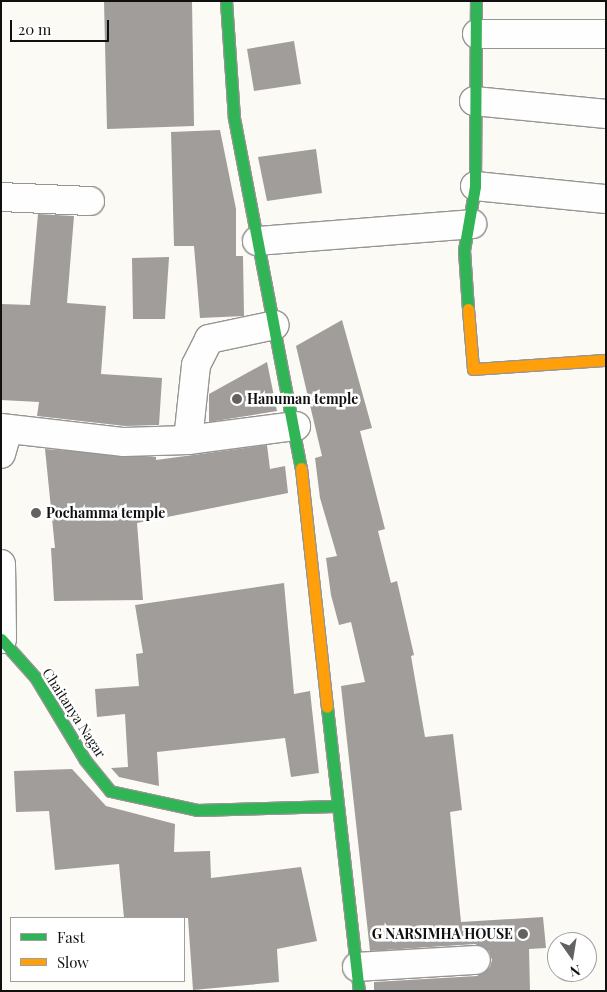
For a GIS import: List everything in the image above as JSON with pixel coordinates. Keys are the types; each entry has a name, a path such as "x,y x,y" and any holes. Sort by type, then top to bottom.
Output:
{"street":[{"path":"226,1 234,118 257,241 296,426 335,806 358,979 476,960"},
{"path":"476,1 475,186 472,224 464,250 474,369 606,360"},
{"path":"477,34 606,34"},
{"path":"474,102 606,114"},
{"path":"475,186 606,199"},
{"path":"1,197 90,201"},
{"path":"257,241 472,224"},
{"path":"188,440 196,365 209,339 275,325"},
{"path":"3,437 124,442 188,440 296,426"},
{"path":"1,564 1,639"},
{"name":"Chaitanya Nagar","path":"1,639 34,676 84,760 110,791 197,810 335,806"}],"building":[{"path":"104,1 192,1 194,126 107,129"},
{"path":"294,41 301,84 254,91 247,49"},
{"path":"220,130 236,209 236,256 243,256 244,316 200,318 194,246 174,246 171,132"},
{"path":"316,149 322,193 267,201 258,157"},
{"path":"38,214 74,216 67,303 106,306 101,374 162,378 159,425 125,426 37,416 39,402 1,400 1,304 30,305"},
{"path":"169,257 165,319 133,319 132,258"},
{"path":"342,320 372,428 360,431 385,529 378,531 391,583 397,581 414,655 411,656 425,737 453,734 462,810 450,812 461,922 543,917 546,948 529,949 530,991 374,991 374,982 477,976 490,967 492,960 489,951 475,944 370,951 341,686 365,682 351,622 339,625 331,595 326,558 337,556 320,498 315,458 322,456 296,346"},
{"path":"267,362 277,411 209,422 209,394"},
{"path":"267,445 270,469 285,466 288,493 137,523 143,600 54,601 51,548 55,548 45,449 156,457 156,460"},
{"path":"284,583 294,694 310,691 319,773 291,777 285,738 157,752 159,786 119,777 111,768 128,767 125,714 97,717 95,689 139,686 136,654 143,653 135,605"},
{"path":"72,769 106,806 175,824 174,852 210,851 211,878 301,867 317,941 277,949 279,982 193,990 188,918 124,917 119,864 55,870 49,811 16,812 14,771"}],"traffic: fast":[{"path":"226,1 234,118 301,468"},
{"path":"468,309 464,250 475,186 476,1"},
{"path":"1,639 35,677 85,760 110,791 197,810 335,806"},
{"path":"327,707 359,991"}],"traffic: slow":[{"path":"468,309 473,369 606,360"},
{"path":"301,468 327,707"}],"place":[{"name":"Hanuman temple","path":"237,399"},
{"name":"Pochamma temple","path":"36,513"},
{"name":"G NARSIMHA HOUSE","path":"523,934"}]}
